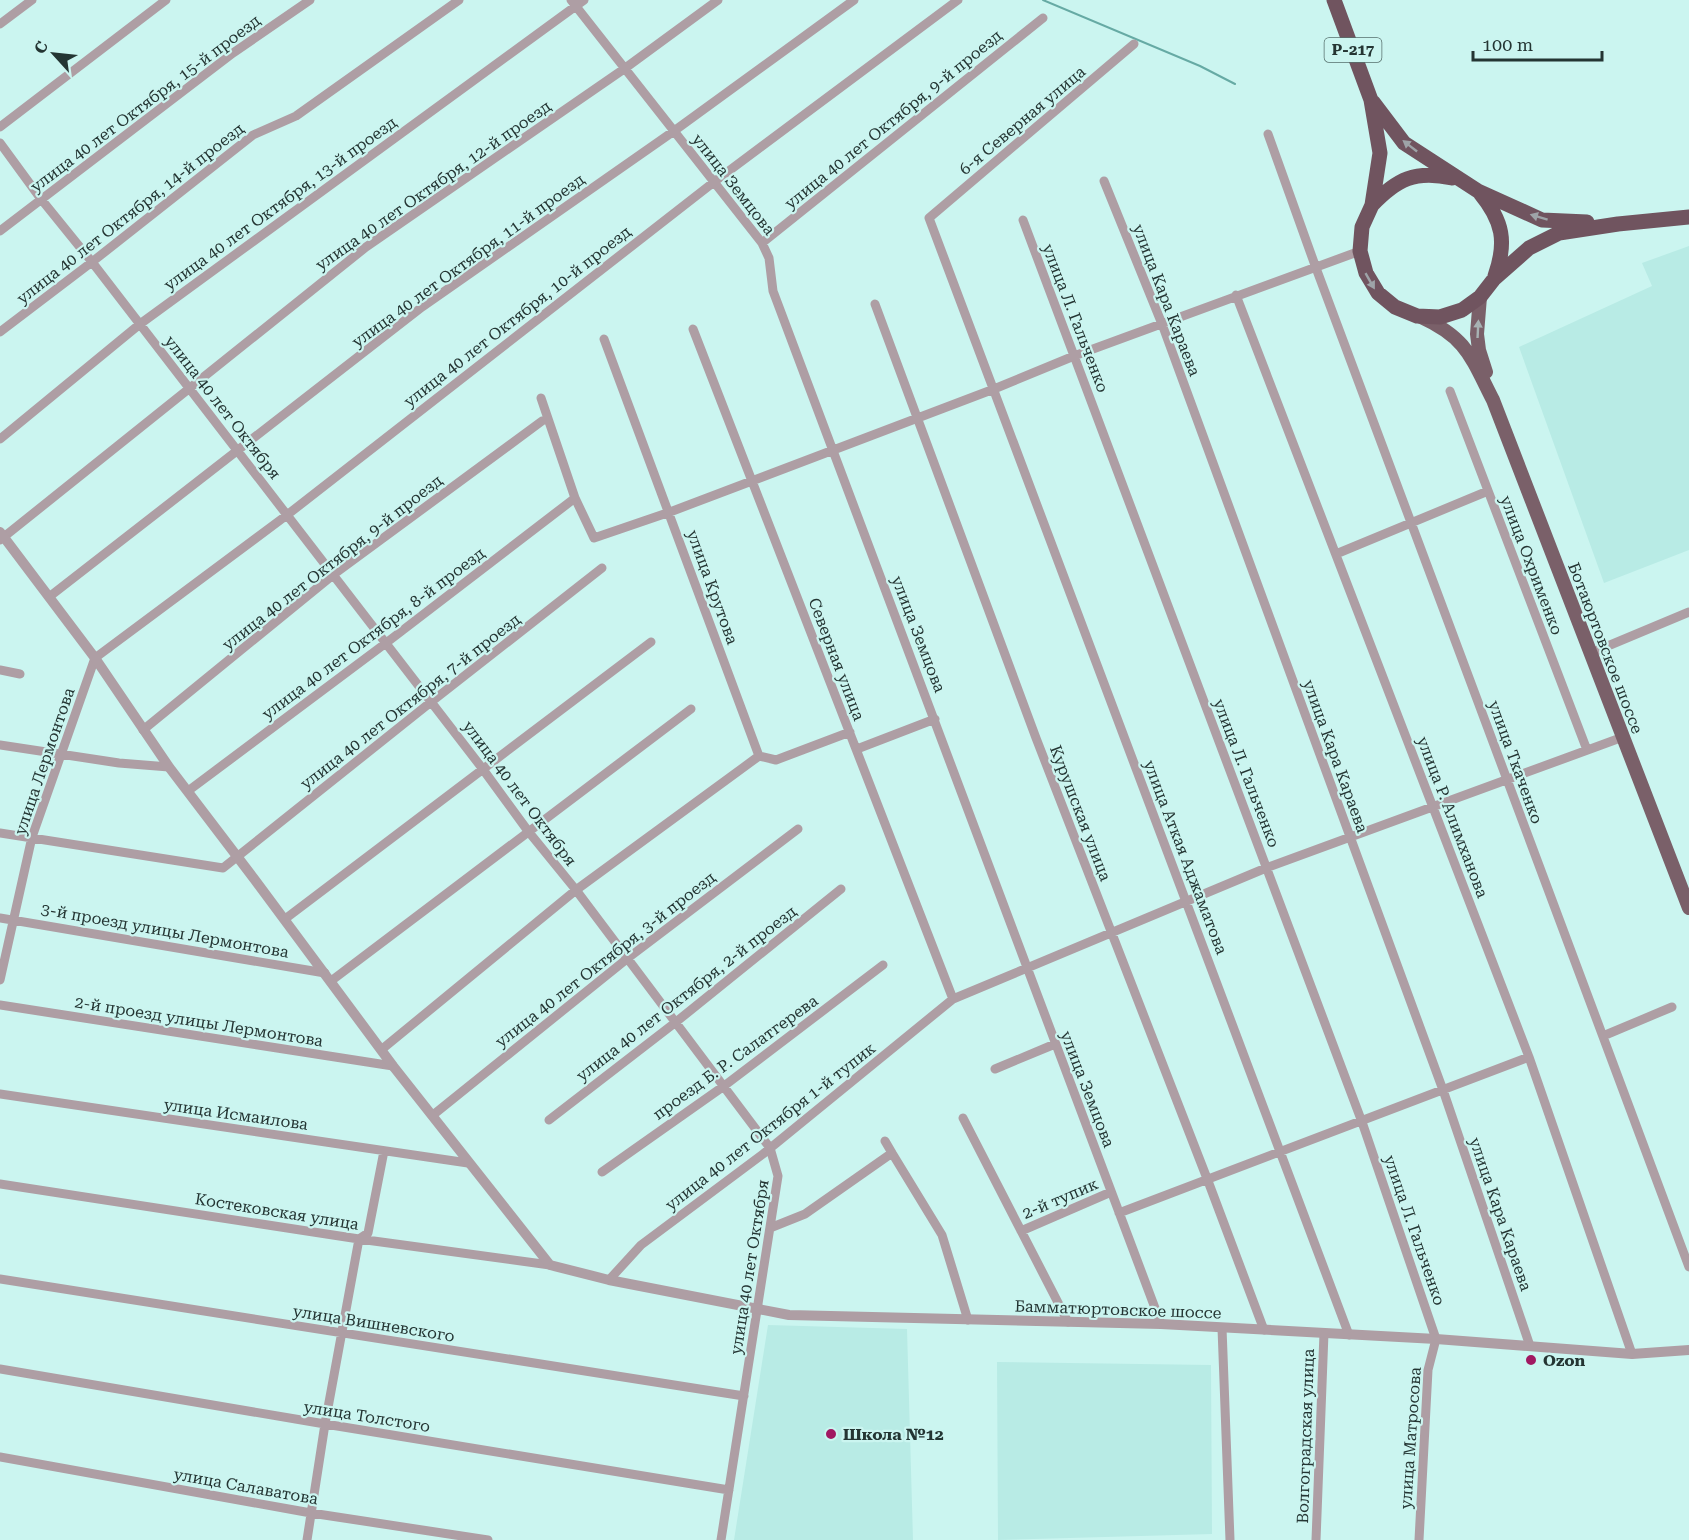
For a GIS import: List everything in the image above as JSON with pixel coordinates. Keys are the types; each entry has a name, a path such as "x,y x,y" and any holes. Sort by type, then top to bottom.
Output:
{"highway":[{"name":"Р-217","path":"1334,0 1371,100"},
{"path":"1371,100 1404,143 1478,191 1542,220 1618,224"},
{"path":"1371,100 1380,153 1372,205 1362,227 1360,251 1366,273 1378,293 1395,307 1417,316 1440,316 1462,310 1480,297 1494,279 1529,248 1558,233 1689,217"},
{"path":"1372,205 1389,188 1410,177 1434,174 1458,179"},
{"path":"1478,191 1493,210 1502,232 1502,256 1494,279"}],"main road":[{"path":"1480,297 1477,334 1479,350 1493,400"},
{"path":"1417,316 1452,333 1465,347 1493,400"},
{"name":"Ботаюртовское шоссе","path":"1493,400 1689,908"}],"street":[{"path":"0,24 32,0"},
{"path":"0,127 166,0"},
{"name":"улица 40 лет Октября, 15-й проезд","path":"0,231 233,53 310,0"},
{"name":"улица 40 лет Октября, 14-й проезд","path":"0,332 253,135 296,116 459,0"},
{"name":"улица 40 лет Октября, 13-й проезд","path":"0,439 140,324 573,3 584,0"},
{"name":"улица 40 лет Октября, 12-й проезд","path":"1,536 366,247 624,69 718,0"},
{"name":"улица 40 лет Октября, 11-й проезд","path":"49,597 422,307 674,131 854,0"},
{"name":"улица 40 лет Октября, 10-й проезд","path":"95,658 287,514 714,182 958,0"},
{"name":"улица Земцова","path":"573,3 762,243 769,258 773,291 1161,1324"},
{"name":"улица 40 лет Октября, 9-й проезд","path":"762,243 1043,18"},
{"name":"6-я Северная улица","path":"929,218 1134,44"},
{"name":"улица Ткаченко","path":"1268,134 1689,1267"},
{"name":"улица 40 лет Октября","path":"0,143 482,768 528,831 576,890 770,1148 778,1176 721,1540"},
{"name":"улица Кара Караева","path":"1104,181 1162,324 1443,1090 1530,1346"},
{"name":"улица Аткая Аджаматова","path":"929,218 1349,1335"},
{"name":"улица Л. Гальченко","path":"1023,220 1362,1122 1436,1339"},
{"path":"542,398 575,498 594,538 670,512 994,389 1074,356 1360,251"},
{"name":"улица Р. Алимханова","path":"1236,295 1529,1057 1632,1354"},
{"name":"Курушская улица","path":"875,304 1036,738 1208,1181 1263,1330"},
{"name":"Северная улица","path":"693,329 953,999"},
{"name":"улица Крутова","path":"604,339 759,756"},
{"name":"улица Охрименко","path":"1450,391 1587,750"},
{"name":"улица 40 лет Октября, 9-й проезд","path":"143,730 333,575 542,422"},
{"path":"1336,554 1488,490"},
{"name":"улица 40 лет Октября, 8-й проезд","path":"188,791 575,498"},
{"path":"1,536 95,658 169,767 393,1066 550,1265"},
{"name":"улица 40 лет Октября, 7-й проезд","path":"238,858 602,568"},
{"path":"1591,653 1689,612"},
{"path":"285,919 651,642"},
{"name":"улица Лермонтова","path":"0,980 32,837 95,658"},
{"path":"0,670 20,674"},
{"path":"328,977 691,709"},
{"path":"857,748 935,719"},
{"path":"381,1050 576,890 759,756 776,760 850,732"},
{"name":"улица 40 лет Октября 1-й тупик","path":"609,1280 642,1245 770,1148 953,999 1266,868 1623,737"},
{"path":"0,745 169,767"},
{"name":"улица 40 лет Октября, 3-й проезд","path":"433,1115 628,958 798,829"},
{"path":"0,832 223,868 238,858"},
{"name":"улица 40 лет Октября, 2-й проезд","path":"549,1120 676,1022 841,889"},
{"name":"3-й проезд улицы Лермонтова","path":"0,918 328,977"},
{"name":"проезд Б. Р. Салатгерева","path":"602,1172 724,1086 883,965"},
{"name":"2-й проезд улицы Лермонтова","path":"0,1005 393,1066"},
{"path":"1603,1036 1672,1007"},
{"path":"995,1069 1055,1044"},
{"path":"1119,1213 1529,1057"},
{"name":"улица Исмаилова","path":"0,1094 468,1163"},
{"path":"963,1118 1068,1322"},
{"path":"885,1141 942,1235 968,1320"},
{"path":"307,1540 325,1424 359,1239 368,1233 384,1151"},
{"path":"770,1228 805,1214 892,1153"},
{"name":"Костековская улица","path":"0,1184 359,1239 550,1265"},
{"name":"2-й тупик","path":"1021,1231 1111,1192"},
{"name":"Бамматюртовское шоссе","path":"550,1265 609,1280 789,1315 1161,1324 1436,1339 1632,1354 1689,1350"},
{"name":"улица Вишневского","path":"0,1279 744,1396"},
{"path":"1222,1328 1230,1540"},
{"name":"Волгоградская улица","path":"1316,1540 1324,1334"},
{"name":"улица Матросова","path":"1419,1540 1428,1370 1436,1339"},
{"name":"улица Толстого","path":"0,1369 729,1490"},
{"name":"улица Салаватова","path":"0,1457 311,1513 488,1540"}],"shaded area":[{"path":"1689,246 1689,550 1604,583 1519,347 1652,286 1642,263"},
{"name":"Школа №12","path":"768,1325 907,1329 913,1540 734,1540"},
{"path":"997,1362 1211,1365 1212,1534 998,1540"}],"waterway":[{"path":"1043,0 1200,66 1235,84"}],"place":[{"name":"Ozon","path":"1531,1360"},
{"name":"Школа №12","path":"831,1434"}]}
